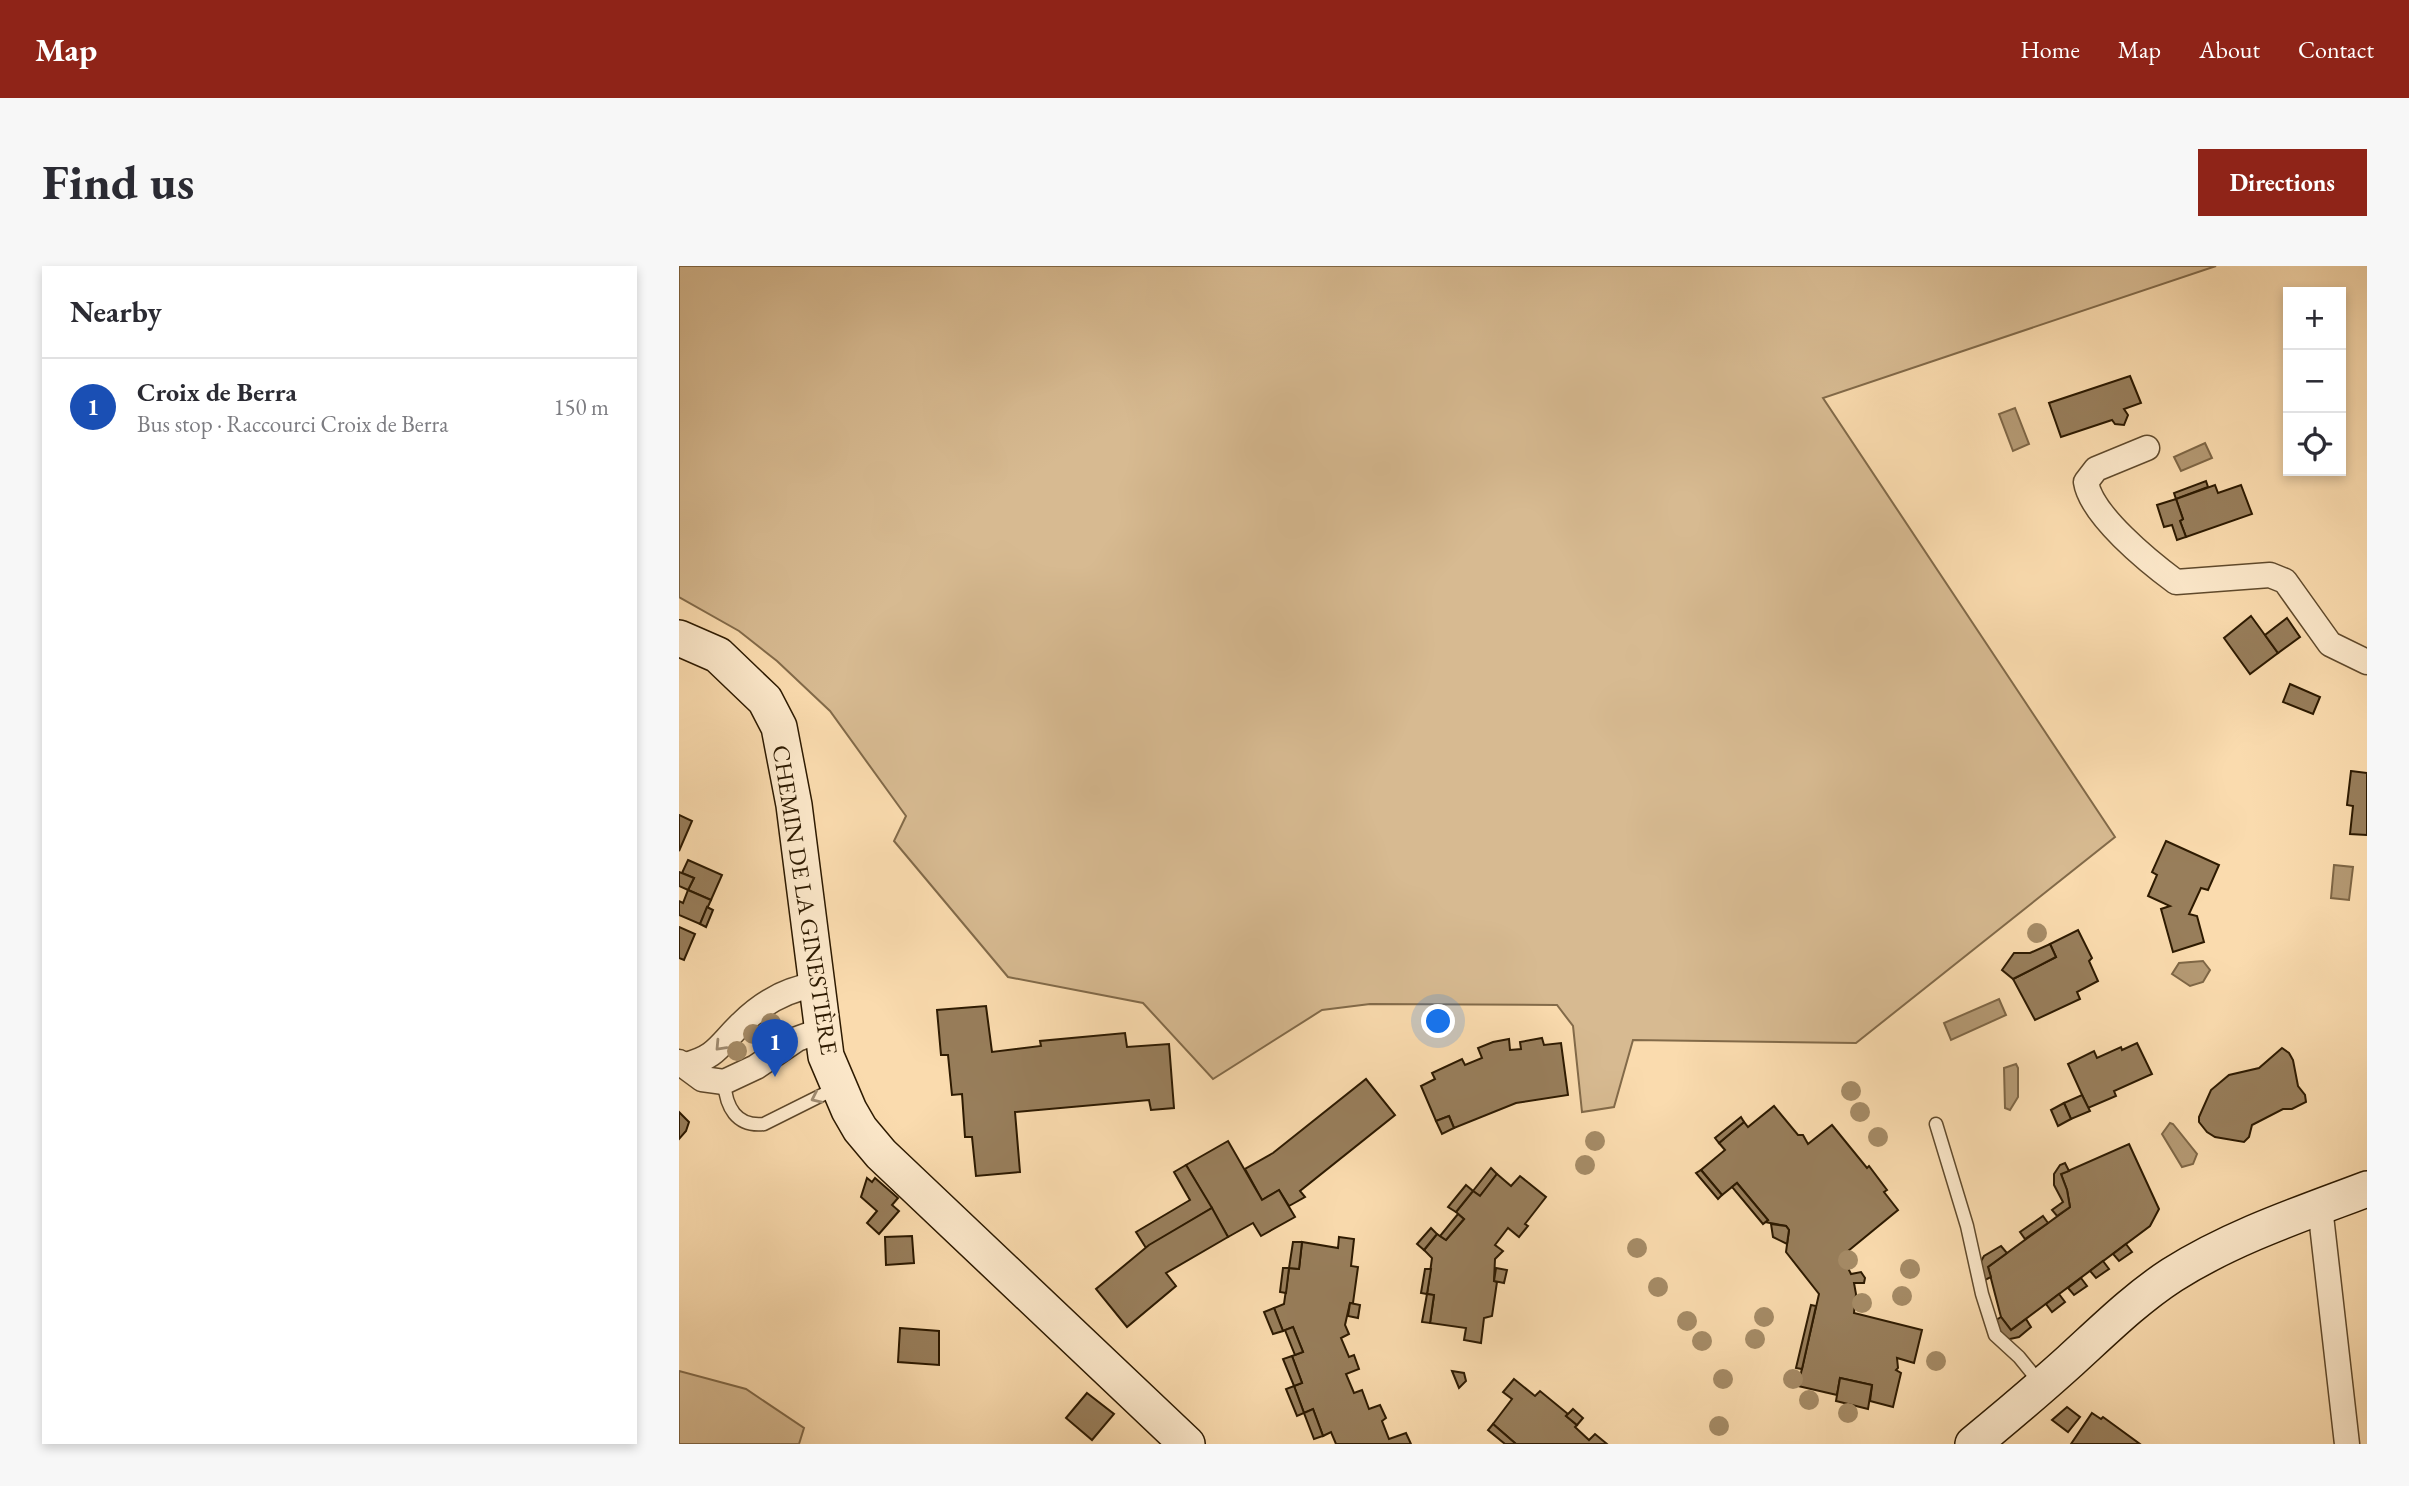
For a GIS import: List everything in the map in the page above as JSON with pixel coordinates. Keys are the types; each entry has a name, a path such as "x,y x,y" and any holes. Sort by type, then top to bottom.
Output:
{"street":[{"path":"2147,448 2096,469 2086,482 2088,495 2131,545 2176,582 2270,575 2285,581 2295,591 2330,644 2367,662"},
{"name":"CHEMIN DE LA GINESTIÈRE","path":"679,638 718,655 765,700 779,727 795,805 827,1056 838,1087 860,1129 881,1154 1187,1444"},
{"path":"682,1063 713,1055 759,1008 784,993 798,987 816,985"},
{"path":"682,1063 702,1079 725,1082 756,1067 797,1040 822,1030"},
{"path":"1973,1444 2134,1303 2171,1276 2219,1249 2367,1189"},
{"path":"2319,1207 2347,1444"}],"lane":[{"path":"725,1082 729,1107 744,1122 754,1125 764,1124 838,1087"},
{"path":"1936,1124 1967,1226 1982,1294 1995,1335 2043,1385"}],"shaded area":[{"path":"679,266 2216,266 1823,398 2115,837 1856,1043 1633,1040 1614,1107 1582,1112 1573,1026 1557,1005 1370,1004 1322,1010 1213,1079 1143,1003 1008,977 894,841 906,816 830,711 777,661 739,631 679,597"},
{"path":"2015,408 2029,444 2013,451 1999,414"},
{"path":"2205,443 2212,458 2181,471 2174,457"},
{"path":"2334,865 2353,867 2349,900 2331,898"},
{"path":"2203,961 2210,970 2203,982 2190,986 2172,974 2179,963"},
{"path":"1999,999 2006,1015 1951,1040 1944,1023"},
{"path":"2016,1064 2018,1097 2010,1110 2005,1108 2004,1068"},
{"path":"2170,1123 2197,1154 2193,1164 2182,1167 2162,1134"},
{"path":"679,1371 746,1389 804,1428 799,1444 679,1444"}],"building":[{"path":"2130,376 2141,403 2124,409 2128,415 2124,425 2115,424 2112,420 2061,437 2049,403"},
{"path":"2206,481 2208,487 2176,499 2174,493"},
{"path":"2215,485 2218,493 2241,485 2252,514 2186,537 2176,499"},
{"path":"2176,499 2186,537 2177,540 2172,525 2164,527 2157,505"},
{"path":"2251,616 2278,653 2250,674 2224,638"},
{"path":"2287,618 2300,637 2278,653 2265,635"},
{"path":"2290,684 2320,697 2313,714 2283,702"},
{"path":"2351,771 2367,773 2367,835 2350,834 2353,806 2347,805"},
{"path":"679,815 692,821 679,851"},
{"path":"2166,841 2219,865 2208,890 2201,888 2189,914 2197,916 2204,942 2173,952 2161,909 2170,906 2148,896 2157,875 2152,872"},
{"path":"688,860 722,875 711,900 688,890 694,878 682,873"},
{"path":"679,872 694,878 688,890 679,886"},
{"path":"688,890 711,900 700,924 679,915 679,901 683,903"},
{"path":"707,907 713,910 706,927 700,924"},
{"path":"679,927 695,934 684,960 679,958"},
{"path":"2078,930 2092,958 2089,961 2098,981 2077,992 2080,999 2035,1020 2013,979 2056,957 2050,944"},
{"path":"2050,944 2056,957 2013,979 2002,970 2014,953 2030,953"},
{"path":"986,1006 992,1052 1041,1046 1040,1041 1125,1033 1127,1047 1169,1044 1174,1108 1151,1110 1149,1100 1015,1112 1020,1172 976,1176 972,1137 965,1137 962,1094 952,1095 948,1055 941,1055 937,1010"},
{"path":"1542,1038 1544,1045 1561,1043 1568,1095 1516,1103 1454,1128 1449,1116 1436,1121 1421,1086 1435,1079 1432,1073 1462,1059 1465,1065 1482,1058 1478,1048 1493,1042 1509,1039 1510,1050 1521,1049 1520,1042"},
{"path":"2137,1043 2152,1074 2114,1091 2116,1096 2088,1108 2068,1064 2094,1051 2097,1058"},
{"path":"2282,1048 2293,1060 2298,1086 2305,1095 2306,1102 2292,1109 2283,1109 2252,1125 2249,1137 2244,1142 2215,1137 2207,1132 2199,1122 2199,1117 2211,1090 2229,1075 2259,1068"},
{"path":"1366,1079 1395,1115 1300,1191 1305,1197 1289,1206 1279,1190 1262,1200 1245,1169 1273,1153"},
{"path":"2082,1095 2090,1111 2071,1119 2064,1103"},
{"path":"2064,1103 2071,1119 2058,1126 2051,1110"},
{"path":"1774,1106 1798,1135 1803,1135 1808,1144 1832,1125 1867,1168 1869,1166 1898,1210 1842,1256 1851,1274 1861,1272 1865,1278 1864,1283 1854,1283 1854,1313 1922,1330 1914,1363 1897,1358 1896,1370 1901,1373 1893,1407 1870,1401 1872,1385 1840,1378 1837,1395 1798,1386 1819,1294 1786,1252 1789,1230 1786,1226 1765,1222 1768,1220 1737,1183 1722,1195 1701,1170 1725,1150 1719,1143 1744,1122 1748,1127"},
{"path":"679,1112 689,1122 679,1139"},
{"path":"1449,1116 1454,1128 1442,1134 1436,1121"},
{"path":"1741,1117 1744,1122 1719,1143 1715,1138"},
{"path":"1228,1141 1262,1200 1279,1190 1295,1217 1261,1236 1253,1223 1228,1237 1186,1165"},
{"path":"2129,1144 2159,1209 2150,1226 2011,1330 2001,1317 1988,1267 2070,1207 2061,1174"},
{"path":"2065,1163 2069,1171 2061,1174 2070,1207 2057,1216 2052,1210 2063,1202 2054,1185 2054,1174 2060,1165"},
{"path":"1186,1165 1212,1208 1146,1248 1136,1232 1190,1200 1174,1172"},
{"path":"1491,1168 1497,1174 1480,1196 1473,1191"},
{"path":"1701,1170 1722,1195 1718,1199 1696,1173"},
{"path":"1497,1174 1511,1186 1520,1176 1546,1197 1525,1224 1528,1226 1519,1237 1508,1228 1495,1245 1503,1251 1495,1259 1494,1281 1497,1282 1492,1316 1484,1318 1481,1343 1464,1340 1466,1328 1430,1323 1434,1295 1427,1294 1432,1258 1424,1250 1437,1234 1446,1240 1464,1219 1456,1212 1473,1191 1480,1196"},
{"path":"867,1178 872,1182 875,1178 898,1198 892,1205 899,1211 879,1234 867,1223 877,1211 861,1197"},
{"path":"1737,1183 1768,1220 1763,1224 1732,1187"},
{"path":"1466,1185 1473,1191 1456,1212 1448,1207"},
{"path":"1212,1208 1228,1237 1166,1273 1176,1286 1127,1327 1096,1289 1149,1245"},
{"path":"1458,1214 1464,1219 1446,1240 1440,1236"},
{"path":"2043,1216 2048,1223 2025,1239 2020,1232"},
{"path":"1771,1224 1786,1226 1789,1230 1787,1244 1773,1237"},
{"path":"1431,1228 1437,1234 1424,1250 1417,1244"},
{"path":"912,1236 914,1263 886,1265 885,1237"},
{"path":"1339,1237 1354,1239 1351,1266 1358,1267 1353,1303 1350,1303 1345,1325 1349,1334 1341,1338 1349,1357 1354,1355 1359,1369 1346,1374 1354,1393 1362,1390 1369,1409 1380,1405 1386,1418 1382,1421 1389,1439 1406,1433 1411,1444 1336,1444 1331,1432 1323,1436 1313,1409 1304,1413 1294,1386 1302,1383 1292,1356 1303,1352 1293,1327 1283,1331 1274,1308 1284,1304 1289,1268 1299,1269 1302,1242 1338,1248"},
{"path":"1293,1242 1302,1242 1299,1269 1289,1268"},
{"path":"2126,1244 2132,1252 2119,1261 2113,1254"},
{"path":"2001,1246 2007,1253 1988,1267 1991,1277 1983,1281 1980,1263 1984,1256"},
{"path":"2103,1261 2109,1269 2096,1278 2090,1271"},
{"path":"1283,1268 1289,1268 1286,1293 1280,1292"},
{"path":"1496,1268 1507,1270 1504,1283 1494,1281"},
{"path":"1425,1269 1431,1269 1427,1294 1421,1293"},
{"path":"2081,1278 2087,1286 2074,1295 2068,1288"},
{"path":"1427,1294 1434,1295 1430,1323 1422,1322"},
{"path":"2059,1294 2065,1302 2052,1312 2046,1304"},
{"path":"1350,1303 1360,1305 1358,1318 1348,1316"},
{"path":"1811,1305 1816,1306 1802,1369 1796,1368"},
{"path":"1274,1308 1283,1331 1273,1334 1264,1312"},
{"path":"2001,1317 2011,1330 2026,1319 2031,1327 2019,1337 2003,1338 1995,1326 1996,1320"},
{"path":"1293,1327 1303,1352 1295,1355 1285,1330"},
{"path":"900,1328 939,1331 939,1365 898,1362"},
{"path":"1292,1356 1302,1383 1294,1386 1283,1359"},
{"path":"1452,1371 1464,1373 1466,1381 1459,1388"},
{"path":"1840,1378 1872,1385 1868,1409 1836,1401"},
{"path":"1514,1379 1535,1396 1540,1391 1568,1414 1566,1416 1589,1440 1595,1434 1607,1444 1516,1444 1493,1424 1512,1399 1503,1392"},
{"path":"1294,1386 1304,1413 1297,1416 1286,1389"},
{"path":"1087,1393 1114,1414 1092,1440 1066,1418"},
{"path":"2067,1407 2080,1417 2068,1432 2052,1420"},
{"path":"1313,1409 1323,1436 1314,1439 1304,1413"},
{"path":"1573,1409 1583,1418 1577,1425 1566,1416"},
{"path":"2092,1413 2101,1419 2103,1417 2140,1444 2071,1444"},
{"path":"1493,1424 1516,1444 1505,1444 1488,1430"}],"place":[{"name":"Croix de Berra","path":"775,1077"}]}
